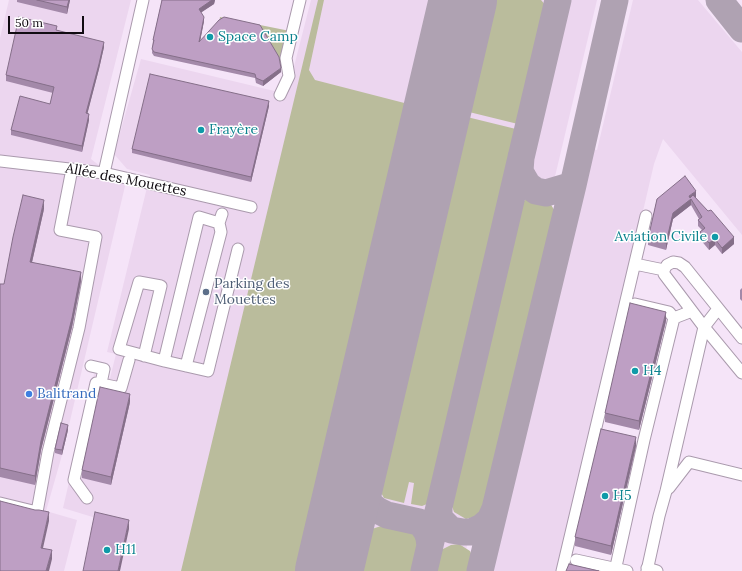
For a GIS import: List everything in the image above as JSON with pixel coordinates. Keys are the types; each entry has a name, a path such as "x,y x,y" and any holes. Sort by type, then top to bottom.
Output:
{"street":[{"path":"104,173 143,0"},
{"path":"280,95 289,76 286,58 300,0"},
{"name":"Allée des Mouettes","path":"0,161 104,173 251,207"},
{"path":"0,503 37,512 48,452 79,328 96,237 60,230 72,169"},
{"path":"186,366 221,232 221,217 226,201"},
{"path":"562,571 646,216"},
{"path":"164,361 199,218 221,217"},
{"path":"144,356 161,286 139,282 119,349 144,356 164,361 208,371 238,249"},
{"path":"742,338 685,267 679,263 673,262 667,265 664,270 664,274 704,327 742,373"},
{"path":"635,264 664,270"},
{"path":"635,304 669,312 674,318"},
{"path":"650,570 659,516 704,327 718,309"},
{"path":"674,318 692,311"},
{"path":"615,570 644,440 674,318"},
{"path":"88,498 74,480 96,383 121,388 129,360"},
{"path":"91,366 104,369 101,384"},
{"path":"666,491 689,462 742,475"},
{"path":"576,560 615,570 627,571"}],"shaded area":[{"path":"9,0 131,0 91,159 125,186 62,455 46,511 77,520 64,571 0,571 0,38"},
{"path":"311,0 597,0 462,567 465,571 83,571 96,518 63,508 94,374 110,378 116,354 107,352 150,175 127,169 114,154 141,59 287,94"},
{"path":"633,0 698,0 742,52 742,235 663,139 654,164 559,571 480,571 578,146 597,150"}],"green space":[{"path":"318,0 324,0 309,70 315,80 416,106 305,571 181,571"},
{"path":"492,0 541,0 547,7 522,125 465,111"},
{"name":"Space Camp","path":"220,17 290,31 282,65 260,30 219,24"},
{"path":"463,116 520,130 435,492 431,500 422,506 411,504 414,483 409,482 404,503 384,498 379,489 378,481"},
{"path":"538,198 550,203 556,213 486,508 478,516 466,519 454,512 449,497 518,207 526,199"},
{"path":"381,526 412,533 419,541 421,554 417,571 353,571 361,540 369,530"},
{"path":"459,544 470,551 473,558 474,571 430,571 434,556 439,551 451,545"}],"building":[{"path":"37,0 69,0 67,7"},
{"name":"Space Camp","path":"162,0 212,0 199,9 204,17 199,42 219,20 224,17 260,25 279,57 281,68 263,81 256,78 255,74 154,52 152,49 153,40"},
{"path":"19,17 57,26 56,30 104,42 86,113 89,114 82,146 11,130 20,96 50,104 54,87 6,75"},
{"name":"Frayère","path":"150,74 269,101 251,177 132,149"},
{"path":"685,176 696,191 689,196 690,198 693,195 708,211 711,210 734,237 722,248 715,239 709,243 700,232 705,228 698,220 702,217 691,199 673,213 666,243 648,239 657,199"},
{"name":"Balitrand","path":"23,195 44,200 30,262 81,272 72,318 41,441 35,476 0,468 0,284 4,284"},
{"name":"H4","path":"630,303 666,312 639,421 605,413"},
{"path":"100,387 130,394 111,477 82,470"},
{"path":"61,423 68,425 62,450 55,449"},
{"name":"H5","path":"601,429 636,437 611,546 575,537"},
{"path":"0,501 49,512 41,548 52,550 46,571 0,571"},
{"name":"H11","path":"95,512 129,520 118,571 83,571"},
{"path":"569,564 599,571 566,571"}],"taxiway":[{"path":"424,571 558,0"},
{"path":"480,571 573,185 615,0"},
{"path":"719,0 742,29"},
{"path":"521,157 520,171 529,186 536,191 546,193 573,185"},
{"path":"355,460 358,487 368,503 387,515 419,522 427,532 430,546"},
{"path":"439,508 441,520 451,530 463,532 471,532 482,527 490,520 494,511"}],"runway":[{"path":"329,571 463,0"}],"place":[{"name":"Space Camp","path":"210,37"},
{"name":"Frayère","path":"201,130"},
{"name":"Aviation Civile","path":"715,237"},
{"name":"Parking des Mouettes","path":"206,292"},
{"name":"H4","path":"635,371"},
{"name":"Balitrand","path":"29,394"},
{"name":"H5","path":"605,496"},
{"name":"H11","path":"107,550"}]}
